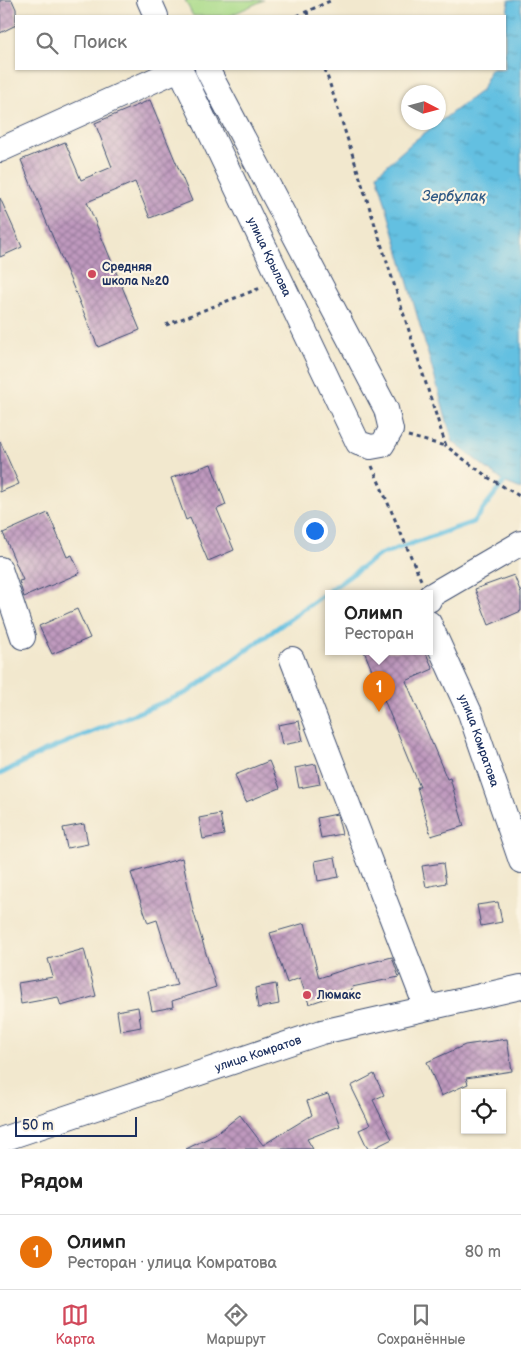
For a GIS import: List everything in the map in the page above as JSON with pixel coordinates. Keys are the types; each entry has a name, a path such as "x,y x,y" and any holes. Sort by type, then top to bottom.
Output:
{"street":[{"path":"149,0 156,15"},
{"path":"0,150 178,70"},
{"name":"улица Крылова","path":"180,70 358,443 371,448 382,445 391,430"},
{"path":"209,70 386,409 391,430"},
{"path":"433,594 521,543"},
{"path":"0,569 23,637"},
{"name":"улица Комратова","path":"433,632 470,713 521,861"},
{"path":"292,659 426,1007"},
{"name":"улица Комратов","path":"0,1140 322,1032 521,987"}],"path":[{"path":"299,15 332,0"},
{"path":"307,11 308,15"},
{"path":"325,70 446,446"},
{"path":"166,325 281,280"},
{"path":"391,430 421,441 446,446 489,478 520,497"},
{"path":"371,464 425,590"}],"green space":[{"path":"185,0 264,0 231,15 192,15"}],"water":[{"name":"Зербұлақ","path":"509,0 521,0 521,489 504,482 453,442 377,174 429,130 446,130 446,117 482,90 490,70 506,70 506,21"}],"building":[{"path":"0,0 12,0 16,9 15,26 0,33"},
{"name":"Средняя школа №20","path":"150,100 192,201 150,218 135,182 87,202 140,330 98,347 21,160 65,142 81,180 112,167 95,123"},
{"path":"0,198 22,247 0,257"},
{"path":"0,441 19,484 0,492"},
{"path":"211,464 226,505 217,509 234,550 208,561 190,518 186,520 171,478"},
{"path":"48,513 67,557 72,555 80,573 24,597 19,581 23,580 3,533"},
{"path":"514,575 521,593 521,611 489,625 475,589"},
{"path":"77,609 90,638 52,654 39,626"},
{"path":"366,655 427,655 433,669 406,681 447,779 450,778 464,826 431,836 417,787 420,787"},
{"path":"299,721 303,741 282,745 278,725"},
{"path":"269,761 280,788 246,802 235,775"},
{"path":"316,764 320,784 299,788 295,768"},
{"path":"220,814 224,835 203,839 199,818"},
{"path":"337,814 342,834 321,838 317,818"},
{"path":"84,824 88,844 67,848 63,828"},
{"path":"335,857 339,877 318,881 315,861"},
{"path":"182,858 193,910 216,987 172,1001 173,1007 152,1011 148,991 177,985 157,920 148,923 131,873"},
{"path":"443,863 446,883 426,887 422,866"},
{"path":"498,902 502,922 481,926 477,905"},
{"path":"305,923 319,978 392,957 399,977 352,987 353,989 309,1004 300,978 287,983 270,933"},
{"path":"84,949 96,996 61,1006 58,997 21,1004 18,983 53,977 48,959"},
{"path":"276,984 279,1004 258,1008 255,988"},
{"path":"138,1007 141,1027 120,1031 117,1011"},
{"path":"507,1039 512,1071 466,1078 468,1084 441,1096 427,1062 465,1045"},
{"path":"374,1074 384,1095 373,1100 392,1139 372,1149 368,1149 359,1130 370,1125 351,1086"},
{"path":"328,1094 340,1126 307,1139 313,1149 186,1149 215,1135 240,1115 263,1145 312,1115 307,1101"}],"waterway":[{"path":"330,590 379,555 473,522 504,482"},
{"path":"0,774 43,752 188,692 325,594"}],"place":[{"name":"Средняя школа №20","path":"92,274"},
{"name":"Олимп","path":"379,712"},
{"name":"Люмакс","path":"307,995"}]}
